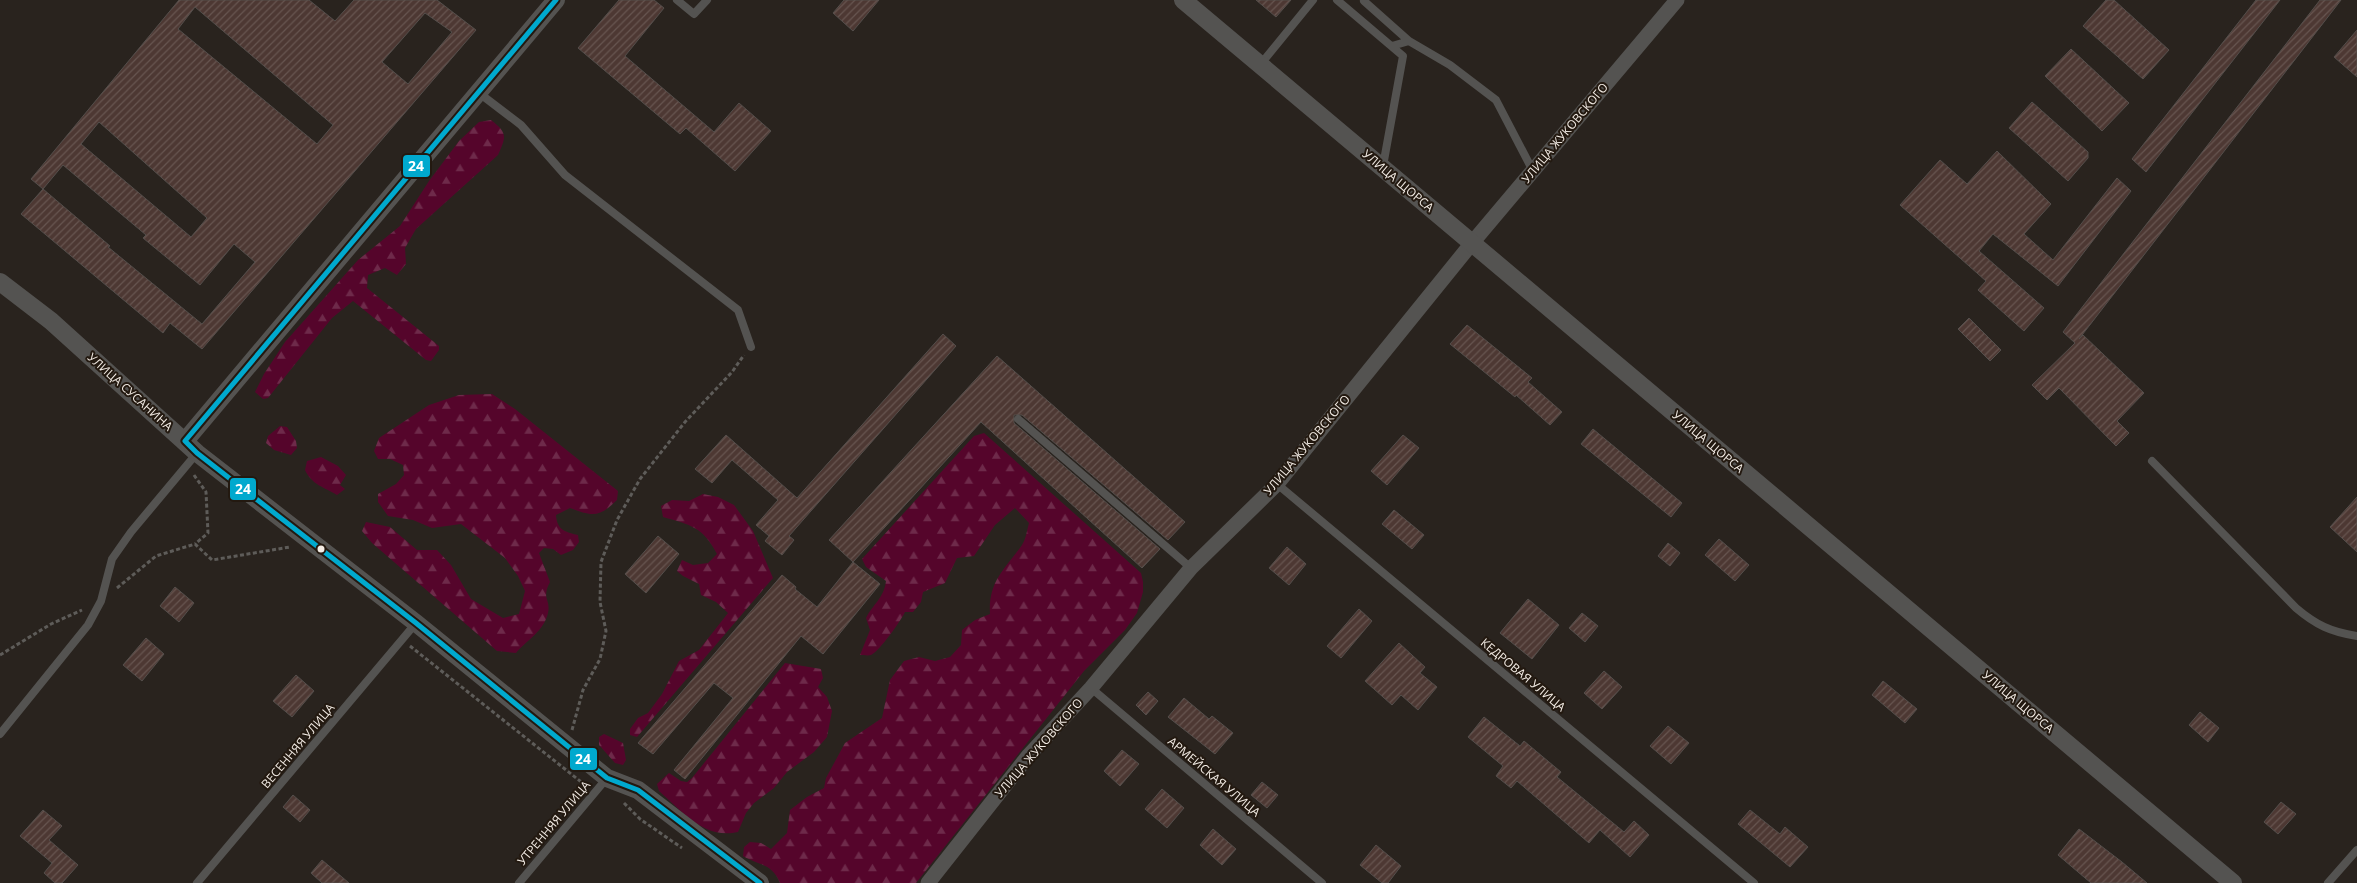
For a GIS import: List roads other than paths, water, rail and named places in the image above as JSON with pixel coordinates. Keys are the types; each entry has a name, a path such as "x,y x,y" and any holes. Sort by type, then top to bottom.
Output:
{"street":[{"path":"190,453 556,0"},
{"name":"УЛИЦА ЩОРСА","path":"1183,0 2232,883"},
{"name":"УЛИЦА ЖУКОВСКОГО","path":"928,883 1029,755 1091,688 1191,568 1277,484 1472,243 1677,0"},
{"name":"УЛИЦА СУСАНИНА","path":"0,282 52,321 190,453 312,542 416,623 607,778 638,790 760,883"}],"lane":[{"path":"677,0 694,14 707,0"},
{"path":"1260,65 1313,0"},
{"path":"1337,0 1403,56 1383,168"},
{"path":"1364,2 1409,41 1450,64 1496,100 1533,171"},
{"path":"1392,46 1409,41"},
{"path":"479,93 521,124 565,175 738,310 750,347"},
{"path":"1018,420 1191,568"},
{"path":"0,734 88,625 101,601 112,559 190,453"},
{"path":"2152,461 2302,613 2314,623 2340,633 2357,636"},
{"name":"КЕДРОВАЯ УЛИЦА","path":"1277,484 1754,883"},
{"name":"ВЕСЕННЯЯ УЛИЦА","path":"197,883 416,623"},
{"name":"АРМЕЙСКАЯ УЛИЦА","path":"1091,688 1322,883"},
{"name":"УТРЕННЯЯ УЛИЦА","path":"519,883 607,778"},
{"path":"2328,883 2357,850"}]}
